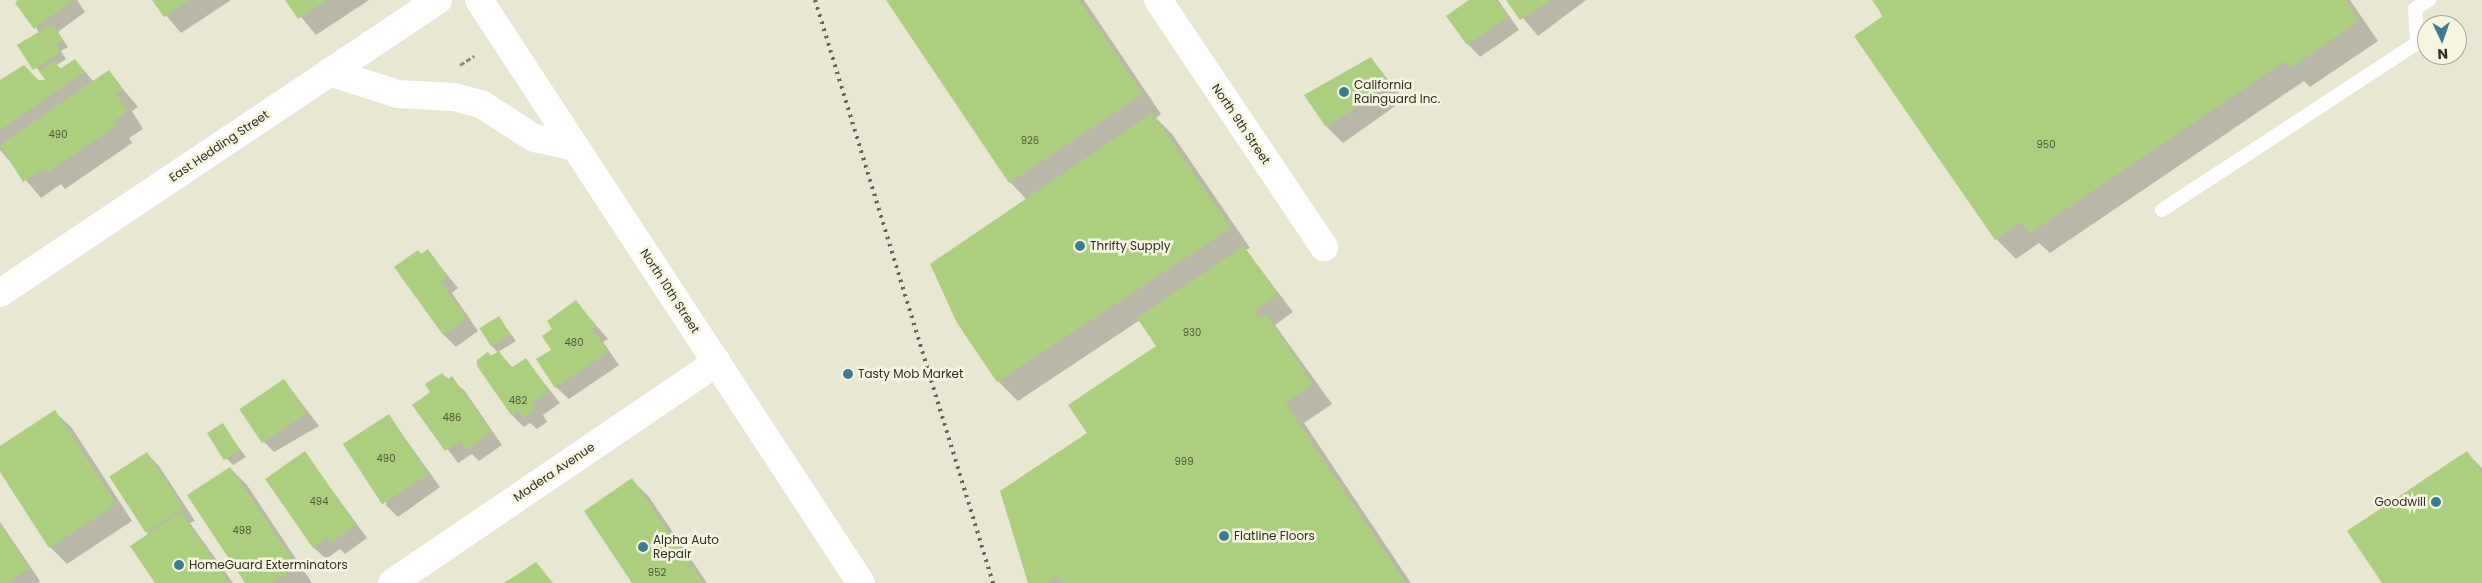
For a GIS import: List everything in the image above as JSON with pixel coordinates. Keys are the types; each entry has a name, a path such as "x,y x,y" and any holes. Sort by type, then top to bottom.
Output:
{"main road":[{"name":"East Hedding Street","path":"0,292 438,0"},
{"name":"North 10th Street","path":"478,0 861,583"},
{"name":"North 9th Street","path":"1158,0 1324,247"},
{"path":"329,72 398,94 454,97 481,104 534,138 573,146"},
{"name":"Madera Avenue","path":"392,583 717,362"}],"lane":[{"path":"2162,210 2417,43 2412,4 2429,0"}],"path":[{"path":"453,70 474,56"}],"building":[{"path":"18,0 73,0 34,29 15,3"},
{"path":"152,0 189,0 164,17"},
{"path":"285,0 327,0 298,19"},
{"path":"886,0 1079,0 1143,94 1009,183"},
{"path":"1469,0 1496,0 1508,17 1467,45 1446,16"},
{"path":"1506,0 1551,0 1520,20"},
{"path":"1872,0 2345,0 2359,21 2290,68 2285,61 2029,234 2021,222 1995,240 1854,36 1883,16"},
{"path":"52,24 63,40 56,44 61,52 33,70 17,45"},
{"name":"California Rainguard Inc.","path":"1371,57 1388,83 1384,89 1326,127 1304,95"},
{"path":"75,59 84,72 0,130 0,80 24,65 40,82 45,79 39,72 55,61 60,69"},
{"path":"109,70 123,89 116,94 127,111 114,121 117,125 47,173 44,168 23,182 0,145"},
{"name":"Thrifty Supply","path":"1152,113 1231,228 997,382 957,323 930,264"},
{"path":"1244,246 1278,295 1254,311 1259,319 1266,314 1313,384 1285,403 1406,583 1063,583 1058,576 1047,583 1028,583 1000,491 1087,433 1068,405 1156,346 1137,318"},
{"path":"428,249 447,276 440,281 467,318 443,335 394,267 418,250 421,254"},
{"path":"576,300 596,326 592,329 608,352 555,388 536,359 551,350 542,336 552,329 547,321"},
{"path":"499,316 511,335 491,347 479,328"},
{"path":"499,351 511,368 526,358 549,391 532,403 536,409 523,418 518,410 511,415 477,366 477,360 488,352 491,356"},
{"path":"442,373 447,380 452,376 491,432 466,450 460,441 445,451 412,405 430,392 425,384"},
{"path":"284,379 307,413 262,443 239,409"},
{"path":"55,410 116,504 49,548 0,472 0,446"},
{"path":"389,414 428,474 382,504 343,444"},
{"path":"223,423 240,450 224,460 207,433"},
{"path":"305,451 356,525 331,542 328,537 313,548 265,479"},
{"name":"Goodwill","path":"2467,451 2482,473 2482,583 2382,583 2347,531"},
{"path":"147,452 183,508 146,533 109,477"},
{"path":"230,467 297,566 271,583 245,583 187,495"},
{"name":"Alpha Auto Repair","path":"632,478 703,583 632,583 584,511"},
{"name":"HomeGuard Exterminators","path":"181,512 229,583 155,583 130,546"},
{"path":"0,524 29,568 8,583 0,583"},
{"path":"536,562 553,583 504,583"}],"railway":[{"path":"815,0 993,583"}],"place":[{"name":"California Rainguard Inc.","path":"1344,92"},
{"name":"Thrifty Supply","path":"1080,246"},
{"name":"Tasty Mob Market","path":"848,374"},
{"name":"Goodwill","path":"2436,502"},
{"name":"Flatline Floors","path":"1224,536"},
{"name":"Alpha Auto Repair","path":"643,547"},
{"name":"HomeGuard Exterminators","path":"179,565"}]}
